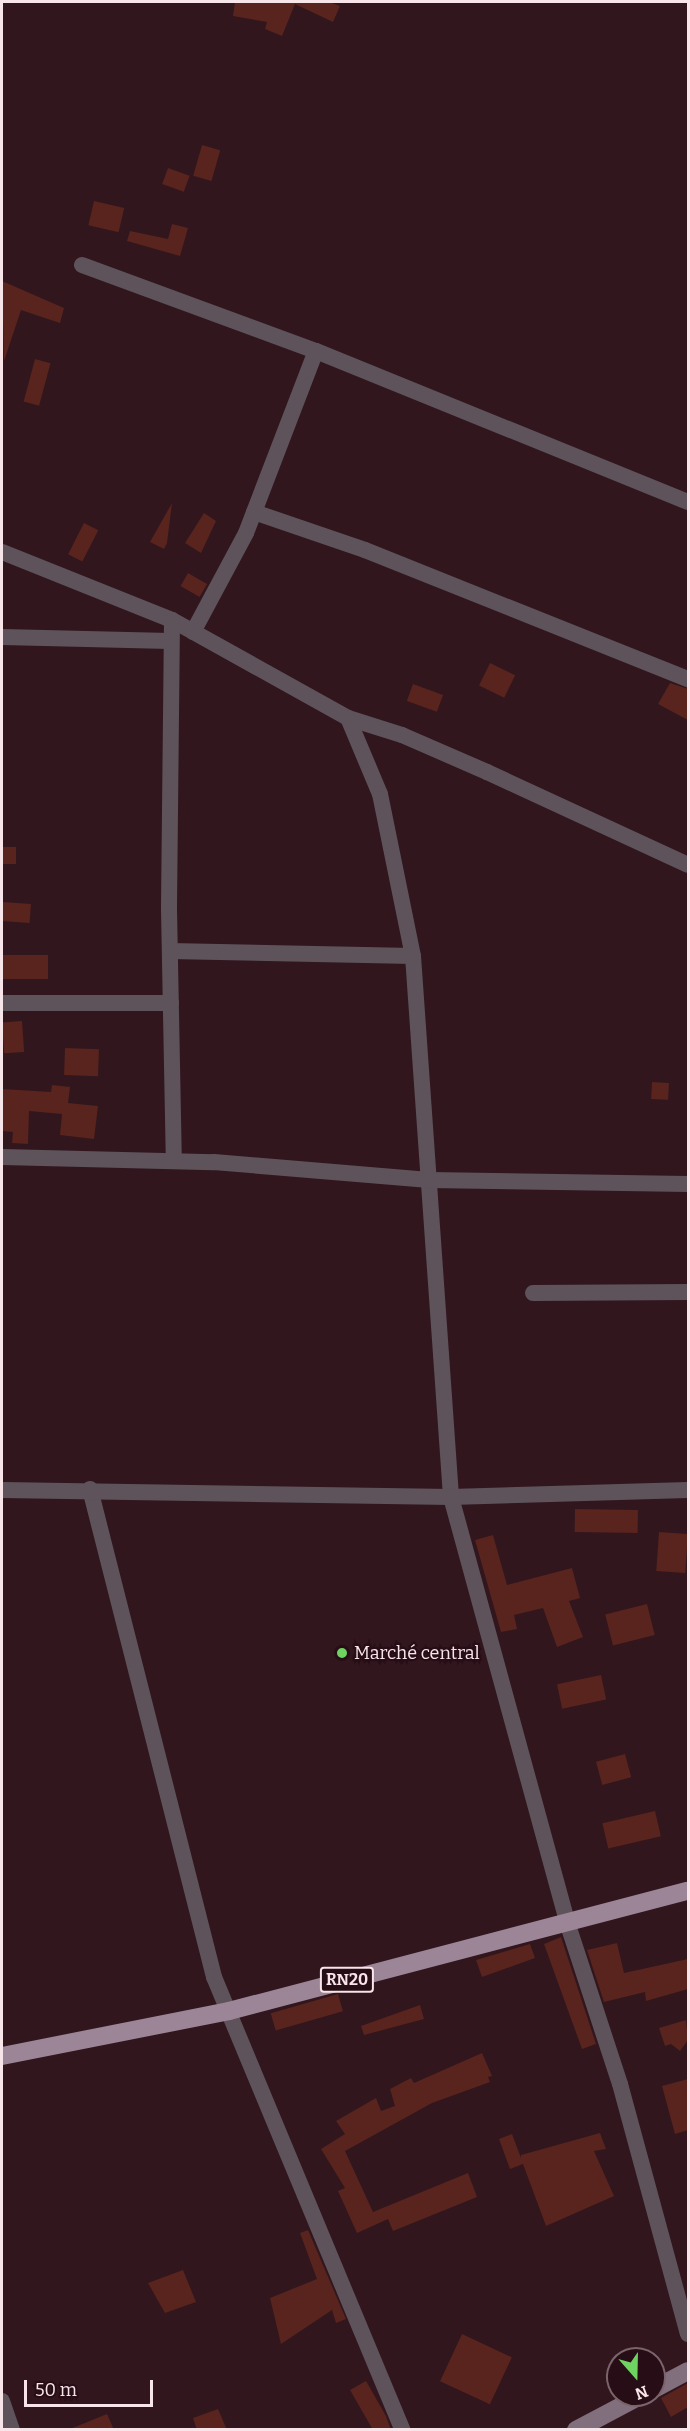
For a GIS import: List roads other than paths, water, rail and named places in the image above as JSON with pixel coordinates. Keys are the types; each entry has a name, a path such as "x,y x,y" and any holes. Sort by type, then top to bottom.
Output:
{"main road":[{"name":"RN20","path":"2,2056 229,2012 688,1891"}],"street":[{"path":"82,265 316,351 688,502"},
{"path":"193,632 254,512 316,351"},
{"path":"254,512 365,550 688,679"},
{"path":"2,552 172,620 348,718 455,758 688,865"},
{"path":"172,620 170,641 170,951 174,1161"},
{"path":"2,637 170,641"},
{"path":"348,718 380,794 413,956 451,1497 567,1922 620,2084 688,2334"},
{"path":"170,951 413,956"},
{"path":"2,1004 171,1003"},
{"path":"2,1157 174,1161 429,1180 688,1184"},
{"path":"533,1293 688,1292"},
{"path":"90,1489 212,1968 403,2430"},
{"path":"2,1490 90,1489 451,1497 688,1490"},
{"path":"666,2383 688,2371"},
{"path":"2,2401 12,2430"},
{"path":"576,2430 619,2407"}],"place":[{"name":"Marché central","path":"342,1653"}]}
